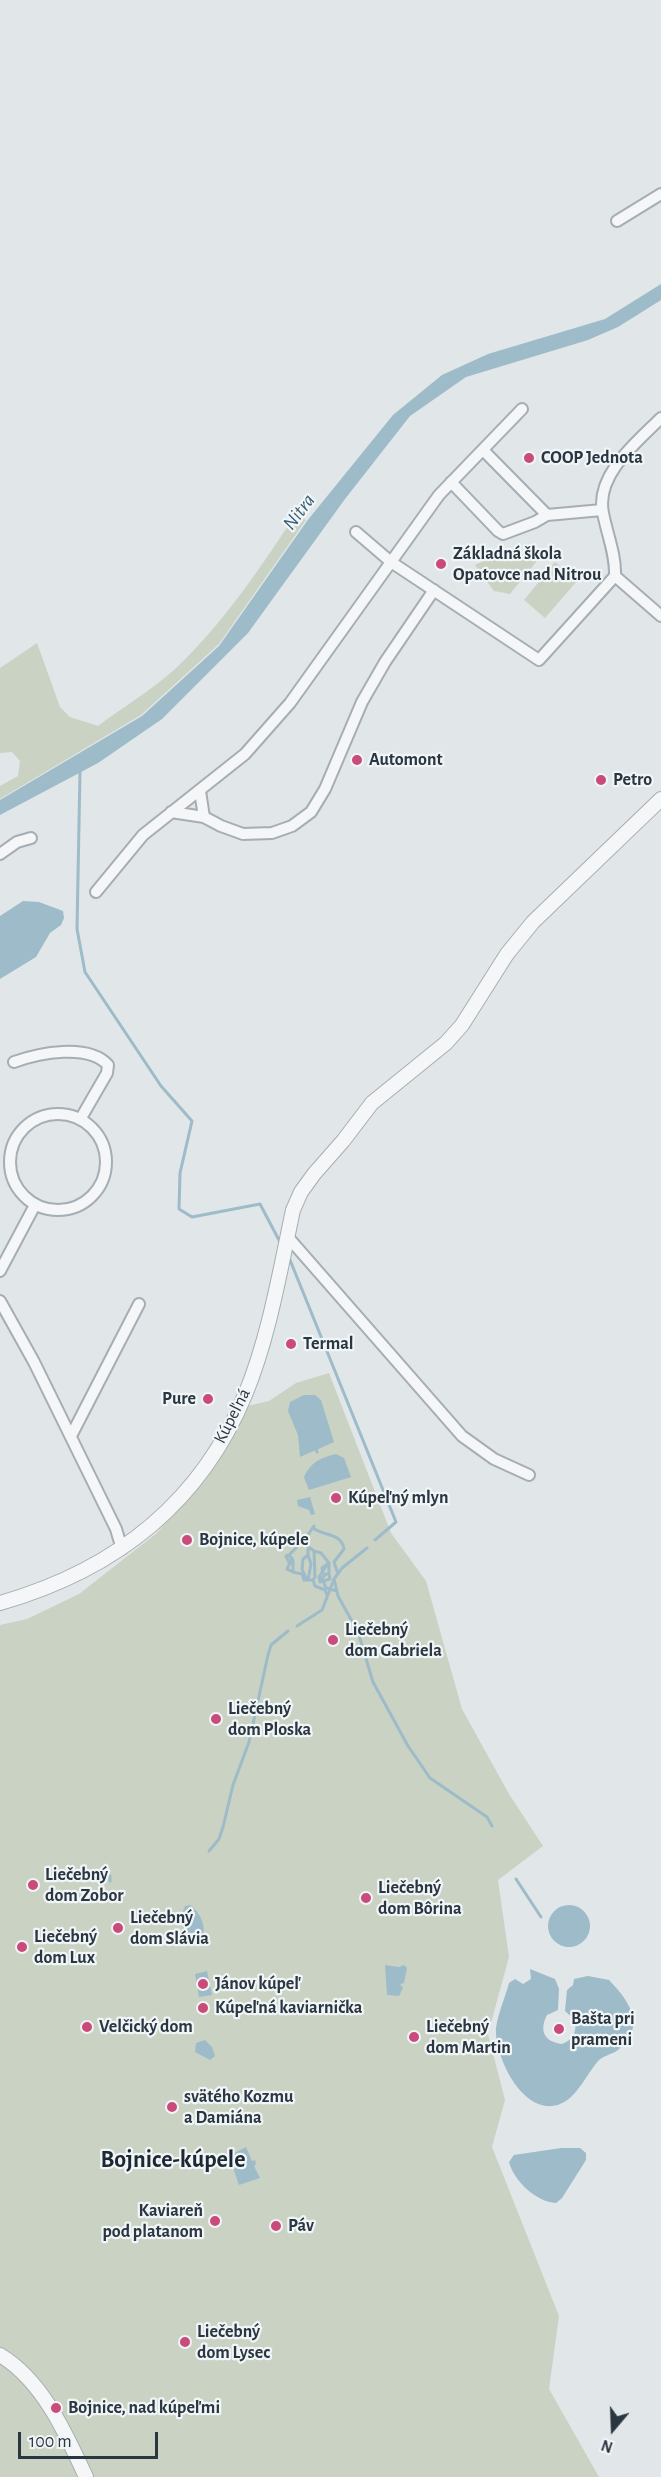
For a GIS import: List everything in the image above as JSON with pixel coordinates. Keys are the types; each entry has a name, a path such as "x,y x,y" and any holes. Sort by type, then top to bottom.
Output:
{"street":[{"path":"617,221 661,194"},
{"path":"96,892 143,835 245,754 290,703 439,495 522,409"},
{"path":"356,532 391,562 539,660 615,576 616,566 602,510 604,492 612,472 626,453 661,418"},
{"path":"483,450 548,515"},
{"path":"451,482 503,534 548,515 602,510"},
{"path":"615,576 661,616"},
{"path":"171,812 204,817 243,834 272,833 292,826 311,812 325,789 362,702 385,662 434,590"},
{"path":"200,791 204,817"},
{"name":"Kúpeľná","path":"0,1603 40,1592 122,1549 154,1524 191,1486 226,1431 245,1395 262,1342 293,1210 301,1192 372,1102 446,1043 462,1025 507,954 533,922 661,799"},
{"path":"0,854 17,842 31,838"},
{"path":"14,1062 36,1054 55,1051 85,1054 102,1059 108,1065 107,1073 81,1118"},
{"path":"62,1113 81,1118 96,1130 105,1147 107,1166 102,1185 89,1200 73,1209 53,1210 35,1205 20,1193 11,1176 9,1157 15,1139 27,1124 43,1115 62,1113"},
{"path":"0,1271 35,1205"},
{"path":"287,1236 462,1436 494,1459 529,1475"},
{"path":"0,1301 34,1362 116,1529 122,1549"},
{"path":"70,1436 139,1304"},
{"path":"0,2355 24,2374 45,2399 86,2477"}],"green space":[{"path":"296,514 306,520 219,644 141,715 0,799 0,786 18,776 20,761 12,752 0,753 0,668 37,643 60,707 70,717 98,726 157,684 193,652 240,595"},
{"path":"545,551 510,594 494,591 475,565 485,560"},
{"path":"555,562 577,581 545,618 524,600"},
{"path":"329,1373 391,1533 426,1581 462,1709 509,1794 543,1846 498,1880 509,1957 488,2034 505,2100 492,2147 559,2316 549,2389 599,2477 0,2477 0,1625 27,1619 79,1594 157,1533 215,1463 247,1406 269,1401 296,1383"}],"water":[{"path":"661,284 661,300 618,327 588,340 466,377 410,416 345,499 248,633 162,719 98,763 0,815 0,800 142,716 219,646 307,521 393,415 442,375 488,354 605,319"},
{"path":"23,901 39,902 63,911 64,918 61,925 50,933 36,957 0,979 0,916"},
{"path":"304,1395 315,1395 321,1400 334,1442 300,1457 298,1435 288,1411 290,1402"},
{"path":"336,1454 344,1458 351,1477 309,1490 304,1477 313,1464"},
{"path":"310,1497 315,1514 311,1515 309,1510 298,1506 297,1500"},
{"path":"190,1905 199,1914 204,1932 198,1942 192,1945 186,1938 182,1921 185,1906"},
{"path":"569,1905 584,1911 590,1926 584,1941 569,1947 554,1941 548,1926 554,1911"},
{"path":"385,1965 399,1967 404,1965 407,1968 404,1983 400,1984 403,1988 399,1996 387,1995"},
{"path":"530,1969 555,1979 559,1989 558,2010 547,2015 543,2026 547,2038 551,2041 562,2044 569,2040 575,2032 575,2020 565,2011 567,1990 573,1985 574,1979 588,1976 609,1980 629,2005 632,2014 632,2032 627,2041 618,2050 598,2061 571,2097 552,2106 539,2104 527,2097 516,2085 507,2071 497,2041 497,2022 509,1983 515,1979 523,1984 531,1979"},
{"name":"Jánov kúpeľ","path":"207,1971 212,1995 199,1997 195,1974"},
{"path":"205,2040 212,2047 215,2056 210,2060 195,2052 196,2043"},
{"path":"246,2147 252,2161 255,2160 254,2166 260,2178 239,2185 229,2156"},
{"path":"561,2148 580,2148 586,2153 586,2160 562,2198 556,2203 548,2202 534,2195 521,2183 509,2162 514,2155"}],"waterway":[{"path":"80,771 77,929 85,972 161,1086 192,1121 180,1173 179,1209 192,1217 260,1204 280,1242"},
{"path":"288,1255 396,1522 375,1540"},
{"path":"316,1448 317,1452"},
{"path":"314,1526 289,1555 293,1560 293,1572 302,1574 304,1580 313,1580 315,1586 325,1590 327,1595"},
{"path":"313,1528 336,1537 343,1544 344,1549 334,1562 338,1574"},
{"path":"302,1542 314,1551 315,1577 313,1580"},
{"path":"297,1626 322,1610 334,1579 342,1568 367,1548"},
{"path":"306,1578 302,1569 303,1559 308,1555 308,1549"},
{"path":"314,1551 321,1553 329,1563 322,1568 323,1573"},
{"path":"289,1555 286,1556 290,1564"},
{"path":"308,1555 311,1564 308,1580"},
{"path":"291,1560 287,1569 293,1572"},
{"path":"329,1563 329,1574 322,1578 326,1588 337,1591"},
{"path":"327,1565 319,1577 320,1582 330,1579 329,1574"},
{"path":"334,1579 338,1596 358,1632 373,1682 408,1746 430,1778 487,1817 492,1826"},
{"path":"209,1851 219,1839 233,1785 249,1742 271,1645 288,1631"},
{"path":"110,1876 110,1881"},
{"path":"516,1879 541,1917"}],"place":[{"name":"COOP Jednota","path":"529,458"},
{"name":"Základná škola Opatovce nad Nitrou","path":"441,564"},
{"name":"Automont","path":"357,760"},
{"name":"Petro","path":"601,780"},
{"name":"Termal","path":"291,1344"},
{"name":"Pure","path":"208,1399"},
{"name":"Kúpeľný mlyn","path":"336,1498"},
{"name":"Bojnice, kúpele","path":"187,1540"},
{"name":"Liečebný dom Gabriela","path":"333,1640"},
{"name":"Liečebný dom Ploska","path":"216,1719"},
{"name":"Liečebný dom Zobor","path":"33,1885"},
{"name":"Liečebný dom Bôrina","path":"366,1898"},
{"name":"Liečebný dom Slávia","path":"118,1928"},
{"name":"Liečebný dom Lux","path":"22,1947"},
{"name":"Jánov kúpeľ","path":"203,1984"},
{"name":"Kúpeľná kaviarnička","path":"203,2008"},
{"name":"Velčický dom","path":"87,2027"},
{"name":"Bašta pri prameni","path":"559,2029"},
{"name":"Liečebný dom Martin","path":"414,2037"},
{"name":"svätého Kozmu a Damiána","path":"172,2107"},
{"name":"Kaviareň pod platanom","path":"215,2221"},
{"name":"Páv","path":"276,2226"},
{"name":"Liečebný dom Lysec","path":"185,2342"},
{"name":"Bojnice, nad kúpeľmi","path":"56,2408"}],"district":[{"name":"Bojnice-kúpele","path":"173,2160"}],"water label":[{"name":"Nitra","path":"299,512"}]}
